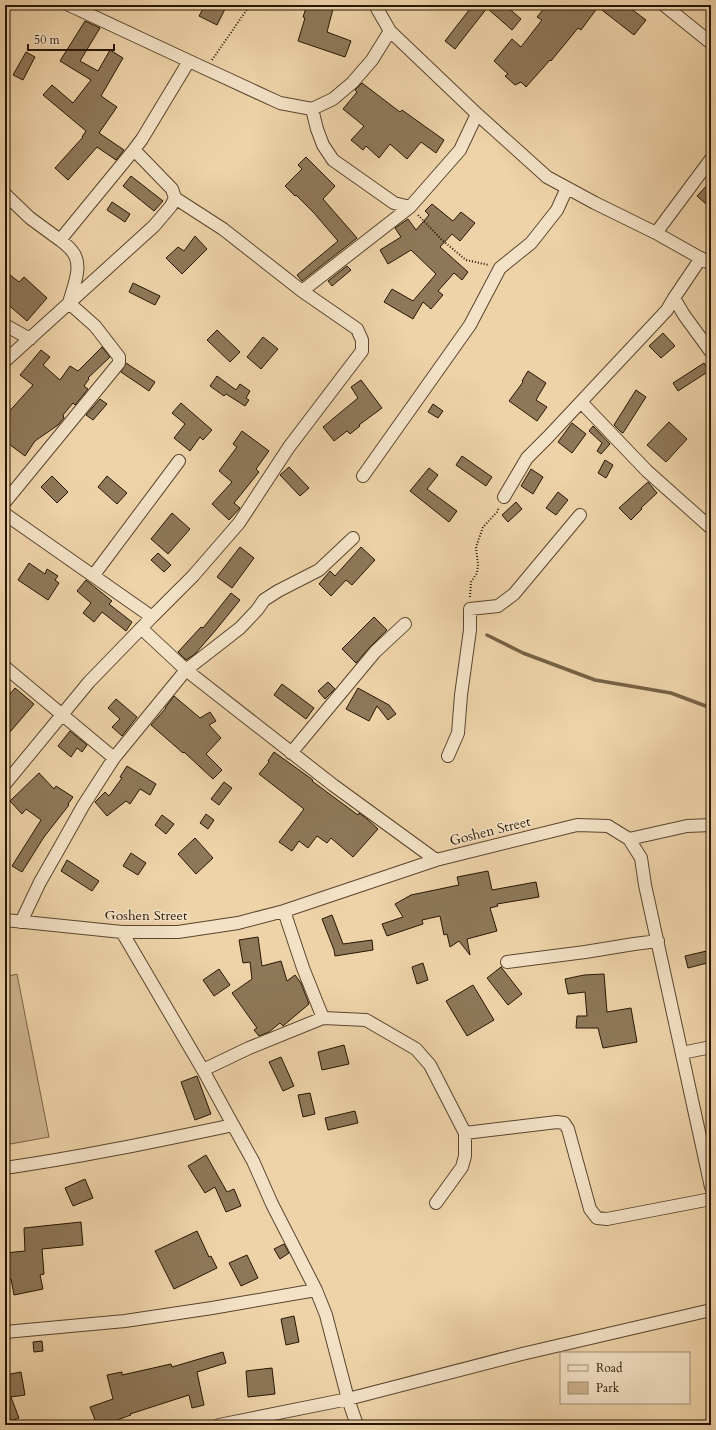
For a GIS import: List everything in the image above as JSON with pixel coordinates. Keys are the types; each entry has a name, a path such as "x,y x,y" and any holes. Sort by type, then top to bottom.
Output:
{"street":[{"path":"69,5 280,103 312,110 333,99 352,83 372,60 390,31"},
{"path":"375,5 390,31 477,114 547,177 656,233 706,261 674,298 667,310 582,402 527,458 504,497"},
{"path":"664,5 711,43"},
{"path":"60,240 142,139 189,61"},
{"path":"312,110 323,145 333,160 394,203 410,207"},
{"path":"302,291 410,207 460,150 477,114"},
{"path":"5,784 63,716 89,682 193,576 239,523 290,447 362,351 362,340 357,329 302,291 223,229 175,198 172,189 139,155 133,151"},
{"path":"656,233 711,159"},
{"path":"364,476 470,326 500,268 531,243 557,210 567,188"},
{"path":"5,194 30,218 60,240 72,251 77,261 77,275 69,303"},
{"path":"5,361 154,226 172,206 175,198"},
{"path":"674,298 684,315 711,352"},
{"path":"5,502 118,363 119,357 95,326 69,303"},
{"path":"5,325 30,339"},
{"path":"582,402 647,470 711,528"},
{"path":"94,576 179,461"},
{"path":"5,514 152,617"},
{"path":"448,756 458,733 461,695 470,630 470,609 498,606 514,594 580,515"},
{"path":"21,922 44,875 83,806 114,758 186,670 240,628 264,600 319,570 353,538"},
{"path":"291,753 375,652 405,624"},
{"path":"141,628 186,670 291,753 332,785 436,860"},
{"path":"5,667 114,758"},
{"name":"Goshen Street","path":"5,920 122,932 178,932 238,923 284,912 436,860 577,825 608,826 629,839 641,858 645,885 711,1187"},
{"path":"629,839 687,826 711,825"},
{"path":"284,912 303,968 323,1018"},
{"path":"122,932 203,1070 233,1125 253,1162 272,1204 316,1290 330,1329 348,1398 357,1425"},
{"path":"508,962 658,941"},
{"path":"203,1070 249,1048 323,1018 366,1020 416,1049 430,1065 465,1133 465,1156 462,1167 436,1203"},
{"path":"682,1053 711,1047"},
{"path":"465,1133 557,1122 564,1123 568,1129 590,1209 597,1218 607,1219 711,1199"},
{"path":"5,1168 131,1147 233,1125"},
{"path":"5,1332 125,1321 316,1290"},
{"path":"218,1425 348,1398 522,1354 711,1310"}],"path":[{"path":"206,69 250,5"},
{"path":"410,207 442,240 466,260 500,268"},
{"path":"470,609 471,582 477,573 478,565 476,547 482,527 497,512 504,497"}],"green space":[{"path":"17,974 49,1137 5,1145 5,977"}],"building":[{"path":"205,5 227,5 217,25 199,16"},
{"path":"307,5 334,5 327,32 351,41 345,57 298,41 305,18 303,17"},
{"path":"473,5 505,5 521,19 512,30 487,8 455,49 445,41"},
{"path":"547,5 626,5 646,20 634,35 598,7 581,30 578,28 551,61 550,60 526,87 521,82 515,85 505,76 508,74 494,61 512,39 521,47 542,20 537,17"},
{"path":"85,21 100,28 80,61 98,71 110,50 123,58 101,96 117,107 99,133 124,150 116,160 97,147 68,180 55,168 83,137 86,131 43,95 52,85 73,103 91,80 60,61"},
{"path":"26,52 35,57 23,80 13,75"},
{"path":"362,83 400,112 402,110 444,140 436,153 421,142 407,159 390,144 379,158 366,146 363,150 351,140 364,126 343,109 357,92 355,90"},
{"path":"306,157 335,186 323,199 357,238 302,281 297,275 338,241 314,213 285,186 302,169 298,165"},
{"path":"131,176 163,201 154,211 123,186"},
{"path":"711,181 711,198 706,204 697,196"},
{"path":"112,202 130,214 125,222 107,210"},
{"path":"432,204 453,221 461,212 475,223 460,241 452,234 440,247 468,272 462,280 454,273 438,291 443,295 431,309 423,302 413,319 384,302 392,289 413,301 436,274 411,250 388,264 380,250 401,237 395,228 408,219 416,230 429,215 425,211"},
{"path":"195,236 207,249 182,274 166,258 178,247 184,251"},
{"path":"347,266 351,270 332,286 328,281"},
{"path":"5,271 19,282 24,277 47,298 27,321 5,302"},
{"path":"133,283 160,296 155,305 129,292"},
{"path":"217,330 240,352 230,362 207,340"},
{"path":"663,333 675,346 661,358 649,346"},
{"path":"263,337 278,349 261,369 247,357"},
{"path":"102,347 110,357 88,378 89,379 84,386 88,389 75,405 73,403 63,415 64,418 58,425 35,441 25,456 5,441 5,416 33,385 20,375 41,350 50,357 43,365 60,380 70,366 78,371"},
{"path":"126,363 155,382 149,391 121,372"},
{"path":"704,363 709,371 678,391 673,383"},
{"path":"528,371 546,383 536,400 547,407 537,421 509,401 523,382 522,381"},
{"path":"217,376 236,390 240,384 250,391 246,398 249,400 245,406 226,394 224,396 210,386"},
{"path":"361,380 382,408 359,425 360,426 350,434 347,431 334,441 323,427 358,398 351,387"},
{"path":"636,390 646,397 623,433 614,425"},
{"path":"100,399 107,404 93,420 86,415"},
{"path":"181,403 212,430 203,440 200,437 190,451 174,438 185,424 172,413"},
{"path":"433,404 443,411 438,418 428,412"},
{"path":"669,422 687,439 666,462 647,445"},
{"path":"572,423 586,434 572,453 558,442"},
{"path":"593,426 610,444 601,454 597,451 602,443 589,431"},
{"path":"242,431 269,451 256,469 259,472 234,503 240,508 229,520 212,504 232,482 219,471 237,447 233,444"},
{"path":"462,456 492,477 486,486 456,465"},
{"path":"605,460 613,465 606,478 598,473"},
{"path":"289,467 309,488 300,496 280,475"},
{"path":"429,468 438,475 427,489 457,511 449,522 410,491"},
{"path":"531,469 543,477 533,494 521,486"},
{"path":"52,476 68,492 57,503 41,487"},
{"path":"107,476 127,493 117,504 98,487"},
{"path":"648,482 657,493 631,520 619,508"},
{"path":"558,492 568,500 556,515 546,508"},
{"path":"516,502 522,509 508,522 502,515"},
{"path":"172,513 190,529 168,554 151,539"},
{"path":"240,547 254,558 232,588 217,577"},
{"path":"361,547 375,560 352,585 346,580 331,596 319,584 330,571 335,576"},
{"path":"158,553 171,565 164,572 151,560"},
{"path":"29,563 45,574 47,569 58,576 55,580 59,583 48,600 18,580"},
{"path":"86,580 112,601 109,604 132,622 126,631 102,612 94,622 83,613 91,603 77,591"},
{"path":"231,593 240,600 195,654 186,660 178,652 201,627 203,628"},
{"path":"374,617 387,630 356,663 342,649"},
{"path":"328,682 335,689 325,699 318,691"},
{"path":"282,684 314,708 306,719 274,695"},
{"path":"15,688 34,704 10,732 5,727 5,700"},
{"path":"358,688 389,705 396,714 388,720 377,706 369,721 346,709"},
{"path":"174,696 200,718 210,712 216,721 209,725 221,738 206,754 222,770 213,779 184,752 183,753 151,725"},
{"path":"116,699 137,717 122,736 112,727 120,719 108,708"},
{"path":"70,731 87,745 82,752 77,748 71,757 58,746"},
{"path":"274,752 358,815 359,813 378,829 353,857 331,838 327,843 317,836 308,848 299,841 292,851 279,842 304,809 259,774 269,762 268,761"},
{"path":"127,766 156,784 150,795 140,789 130,804 126,801 107,816 95,802 105,792 109,796 122,778 120,777"},
{"path":"39,773 54,789 56,786 73,797 68,804 69,805 44,837 22,872 12,866 41,820 26,809 22,814 10,801"},
{"path":"224,782 232,788 219,805 211,799"},
{"path":"206,814 214,820 208,829 200,823"},
{"path":"162,815 174,824 166,834 155,825"},
{"path":"195,838 213,858 196,874 178,854"},
{"path":"131,853 146,863 138,875 123,866"},
{"path":"67,860 99,881 92,891 61,871"},
{"path":"488,871 492,890 536,882 539,897 497,904 498,906 490,908 497,931 467,939 470,955 459,941 450,947 447,934 444,935 440,916 422,920 423,924 387,936 382,924 403,917 395,904 411,895 459,885 457,877"},
{"path":"332,915 343,944 372,940 373,950 335,956 322,919"},
{"path":"258,937 262,966 281,961 287,981 295,975 301,983 309,1004 283,1026 280,1023 269,1032 259,1036 254,1030 257,1028 232,993 252,979 250,962 243,963 239,940"},
{"path":"711,950 711,962 688,968 685,956"},
{"path":"423,963 428,980 417,984 412,967"},
{"path":"501,967 522,994 508,1005 487,978"},
{"path":"219,969 230,985 214,996 203,980"},
{"path":"604,974 607,1012 631,1008 637,1042 603,1048 598,1028 576,1028 577,1016 587,1016 585,992 568,994 565,979 584,975"},
{"path":"473,985 494,1020 467,1036 446,1001"},
{"path":"344,1045 349,1064 322,1070 318,1052"},
{"path":"281,1057 294,1086 283,1091 269,1062"},
{"path":"197,1076 211,1114 195,1120 181,1082"},
{"path":"310,1093 315,1114 303,1117 298,1095"},
{"path":"355,1111 358,1123 328,1130 325,1118"},
{"path":"206,1155 227,1192 234,1189 241,1206 226,1212 215,1187 205,1193 188,1166"},
{"path":"85,1179 93,1198 73,1206 65,1188"},
{"path":"81,1222 83,1245 42,1249 44,1274 40,1275 43,1289 14,1295 11,1279 5,1280 5,1253 25,1251 24,1228"},
{"path":"197,1231 209,1257 211,1256 217,1268 174,1289 155,1251"},
{"path":"284,1244 289,1253 280,1259 274,1249"},
{"path":"247,1255 258,1278 241,1286 229,1263"},
{"path":"294,1316 299,1342 286,1345 281,1319"},
{"path":"42,1341 43,1351 34,1352 33,1342"},
{"path":"223,1352 226,1363 197,1372 204,1405 192,1408 189,1395 130,1414 131,1415 103,1425 97,1425 90,1407 113,1399 107,1375 122,1372 122,1375 171,1364 172,1367"},
{"path":"272,1368 275,1394 248,1397 246,1371"},
{"path":"21,1372 25,1395 11,1397 19,1418 5,1423 5,1375"}],"waterway":[{"path":"487,635 523,653 595,680 671,693 711,708"}]}
